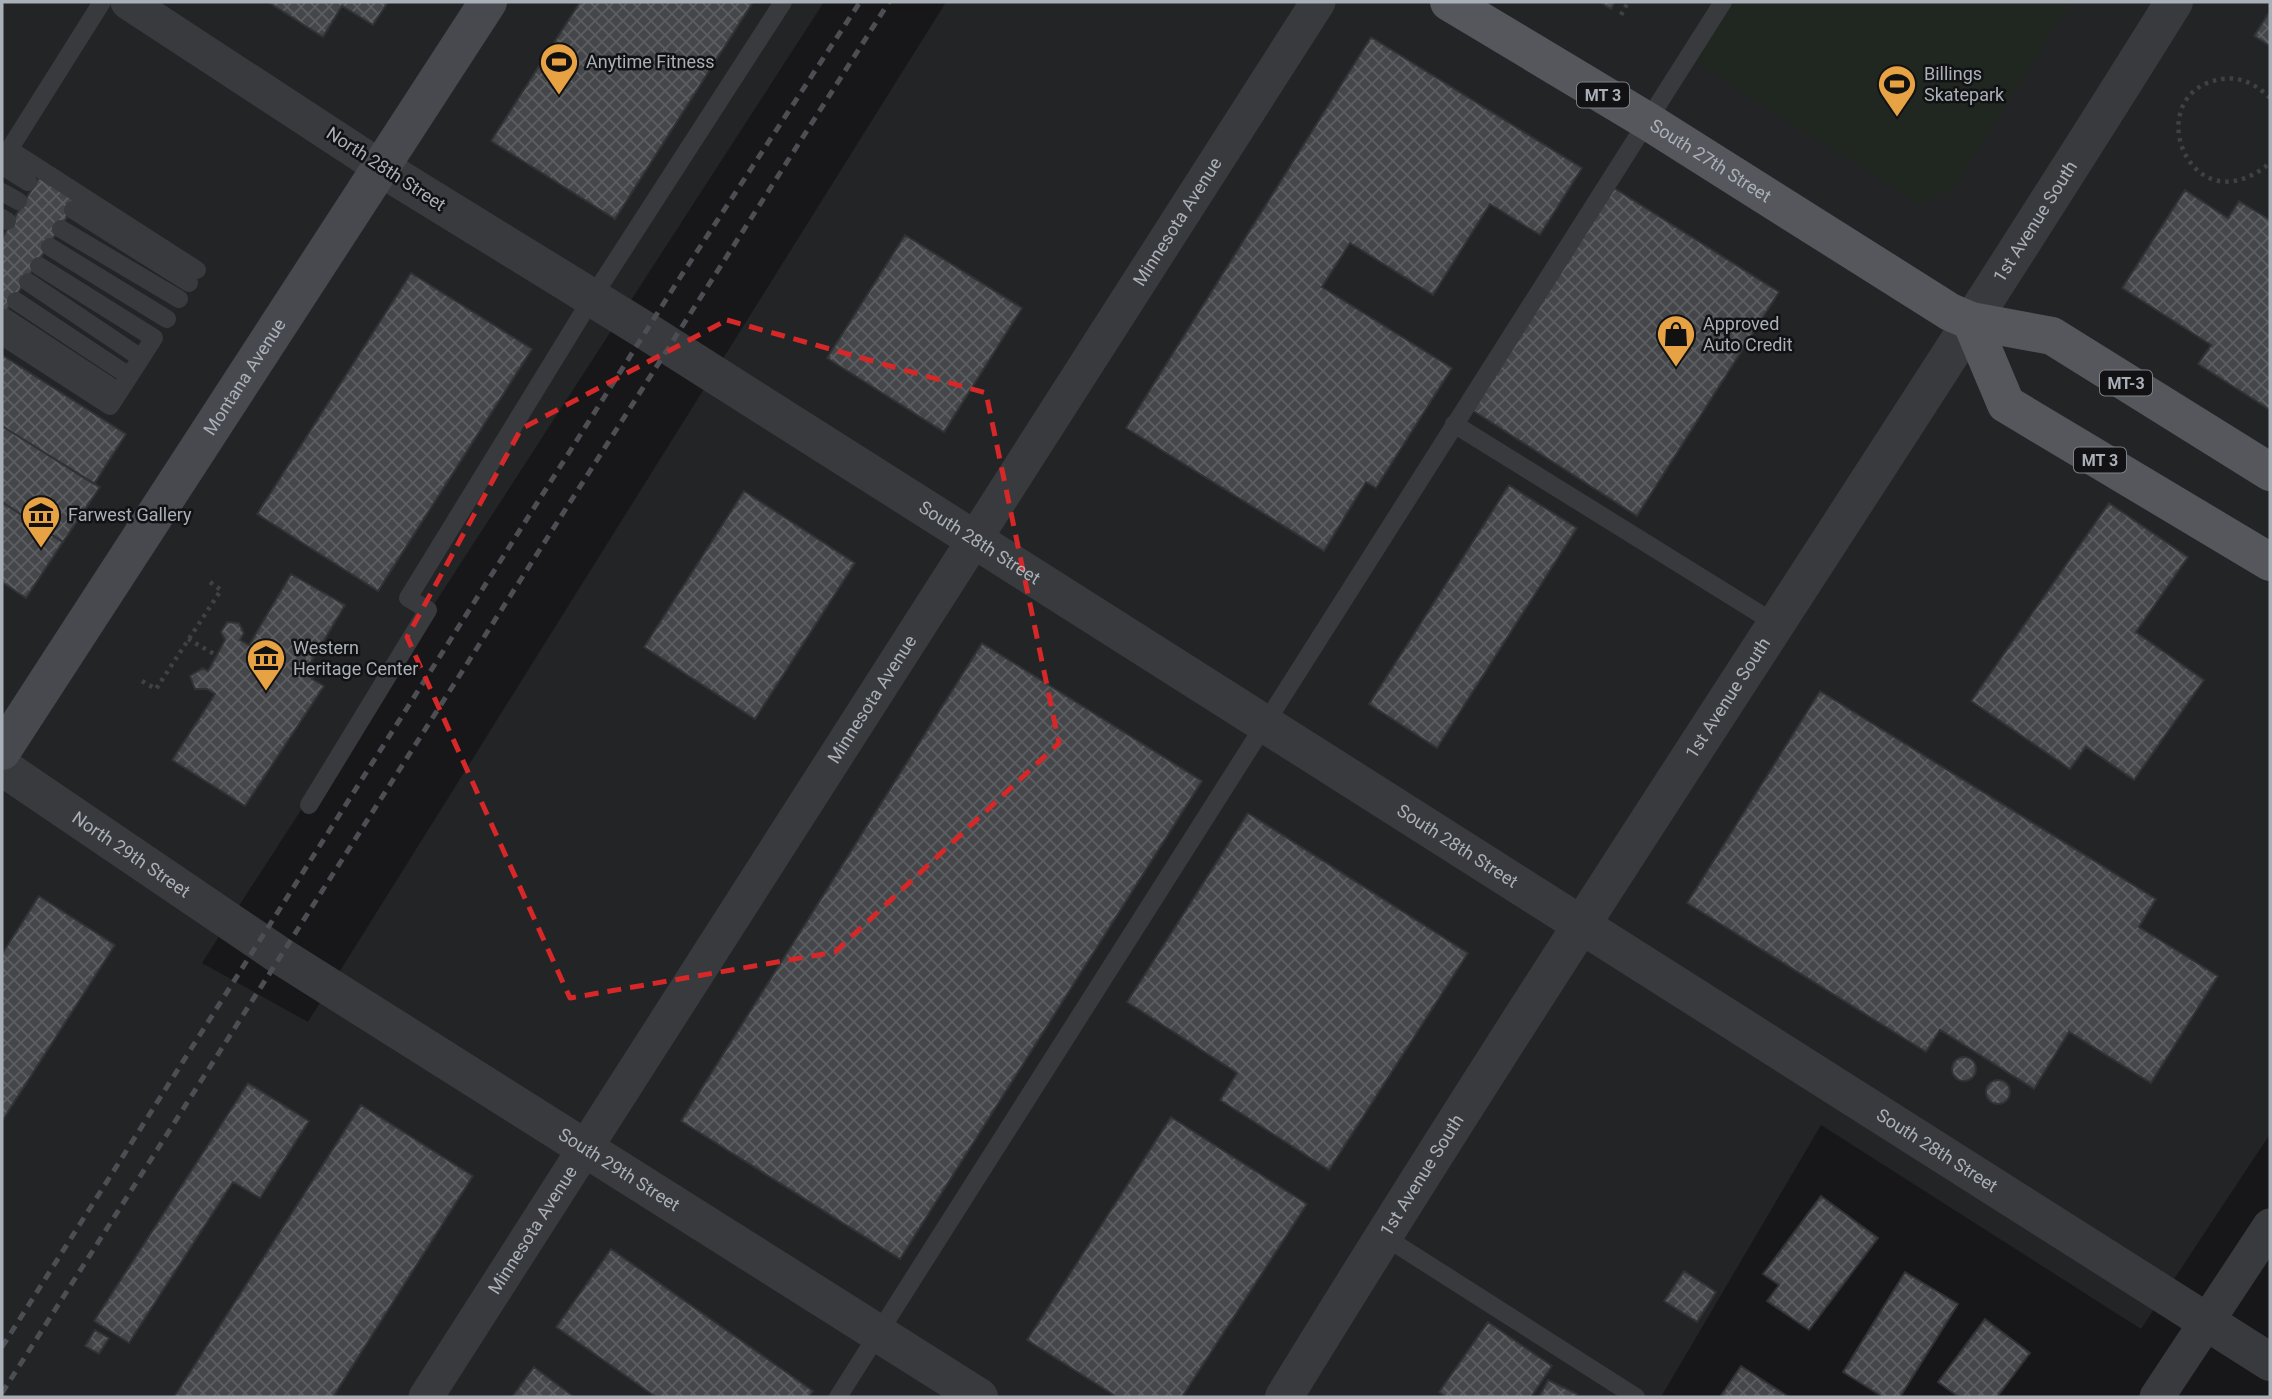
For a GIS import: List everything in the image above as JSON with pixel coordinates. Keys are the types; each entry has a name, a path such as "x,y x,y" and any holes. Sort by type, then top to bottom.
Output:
{"main road":[{"name":"Montana Avenue","path":"2,751 383,169 488,2"},
{"name":"South 27th Street","path":"1448,2 1649,122 1950,312 1971,321 2052,337 2270,472"},
{"name":"MT 3","path":"1971,321 2006,404 2270,562"}],"street":[{"name":"North 28th Street","path":"128,2 383,169 646,331"},
{"name":"Minnesota Avenue","path":"426,1397 1318,2"},
{"name":"1st Avenue South","path":"1284,1397 1581,926 1736,684 1778,625 2174,2"},
{"name":"South 28th Street","path":"646,331 2270,1362"},
{"name":"North 29th Street","path":"2,767 260,942"},
{"name":"South 29th Street","path":"260,942 979,1397"},
{"path":"2157,1397 2270,1226"}],"lane":[{"path":"73,210 193,277 5,155 103,2"},
{"path":"309,804 428,610 408,598 592,298 783,2"},
{"path":"838,1397 1723,2"},
{"path":"2,166 28,182"},
{"path":"2,192 18,201"},
{"path":"61,229 179,299"},
{"path":"50,247 167,318"},
{"path":"2,337 110,406 153,340 39,265"},
{"path":"28,282 141,358"},
{"path":"16,301 129,376"},
{"path":"6,318 119,392"},
{"path":"1454,424 1778,625"},
{"path":"1385,1237 1636,1397"}],"path":[{"path":"1621,15 1628,4"},
{"path":"2270,98 2246,81 2212,81 2198,89 2186,103 2178,119 2178,137 2183,154 2193,168 2209,178 2225,183 2242,181 2258,174 2270,163"},
{"path":"142,681 156,689 221,590 207,580"},
{"path":"188,639 216,656"}],"highlighted area":[{"path":"727,320 986,393 1059,743 835,952 570,998 407,637 521,429"}],"shaded area":[{"path":"2,2 824,2 202,963 308,1022 946,2 2270,2 2270,1134 2141,1329 1821,1125 1661,1397 2,1397"},
{"path":"1733,2 2071,2 1953,189 1918,204 1695,61"}],"building":[{"path":"268,2 388,2 373,25 342,6 323,37"},
{"path":"580,2 753,2 615,219 491,141"},
{"path":"1600,2 1615,2 1611,9"},
{"path":"2270,11 2270,46 2254,36"},
{"path":"1371,37 1582,168 1540,235 1490,204 1433,295 1350,243 1322,287 1452,368 1376,488 1366,482 1324,551 1126,428"},
{"path":"47,176 74,194 76,203 2,318 2,238 38,179"},
{"path":"1614,188 1779,292 1637,516 1472,410"},
{"path":"2185,190 2228,218 2239,201 2270,220 2270,410 2198,364 2211,345 2122,288"},
{"path":"905,235 1022,308 944,432 827,358"},
{"path":"411,273 532,349 378,591 257,514"},
{"path":"2,355 126,434 94,484 2,426"},
{"path":"2,426 100,487 63,542 2,502"},
{"path":"1509,485 1577,528 1437,748 1369,704"},
{"path":"744,491 855,563 755,719 644,647"},
{"path":"2,502 63,542 26,598 2,582"},
{"path":"2109,503 2188,557 2136,632 2204,680 2134,780 2086,747 2070,769 1971,701"},
{"name":"Western Heritage Center","path":"291,574 345,605 310,664 315,674 312,679 324,686 245,806 172,760 215,694 207,689 195,689 190,676 203,668 208,671 225,640 221,632 227,622 239,623 244,633 240,640 249,645"},
{"path":"982,643 1202,781 900,1259 681,1121"},
{"path":"1820,691 2156,899 2139,927 2218,976 2151,1083 2069,1032 2034,1089 1940,1030 1926,1052 1687,903"},
{"path":"1248,813 1468,953 1329,1170 1220,1100 1237,1073 1127,1002"},
{"path":"39,896 115,945 2,1121 2,954"},
{"path":"1964,1057 1975,1064 1976,1069 1969,1080 1964,1081 1953,1074 1952,1069 1959,1058"},
{"path":"1998,1080 2009,1087 2010,1092 2003,1103 1998,1104 1987,1097 1986,1092 1993,1081"},
{"path":"248,1083 309,1121 260,1198 233,1182 129,1343 94,1321"},
{"path":"361,1105 473,1176 333,1397 174,1397"},
{"path":"1171,1117 1307,1204 1182,1397 1117,1397 1027,1340"},
{"path":"1821,1196 1878,1238 1809,1330 1767,1301 1779,1285 1763,1274"},
{"path":"611,1249 813,1391 809,1397 656,1397 556,1327"},
{"path":"1684,1271 1716,1292 1697,1322 1664,1301"},
{"path":"1905,1272 1958,1304 1900,1397 1883,1397 1843,1372"},
{"path":"1985,1319 2030,1353 1997,1397 1959,1397 1938,1382"},
{"path":"1488,1322 1552,1366 1531,1397 1446,1397 1439,1392"},
{"path":"95,1330 109,1338 99,1354 85,1346"},
{"path":"1741,1366 1789,1397 1720,1397"},
{"path":"534,1367 574,1397 512,1397"},
{"path":"1548,1380 1577,1394 1576,1397 1539,1397"}],"railway":[{"path":"2,1347 681,276 860,2"},
{"path":"2,1393 889,2"}],"place":[{"name":"Anytime Fitness","path":"559,96"},
{"name":"Billings Skatepark","path":"1897,118"},
{"name":"Approved Auto Credit","path":"1676,368"},
{"name":"Farwest Gallery","path":"41,549"},
{"name":"Western Heritage Center","path":"266,692"}]}
